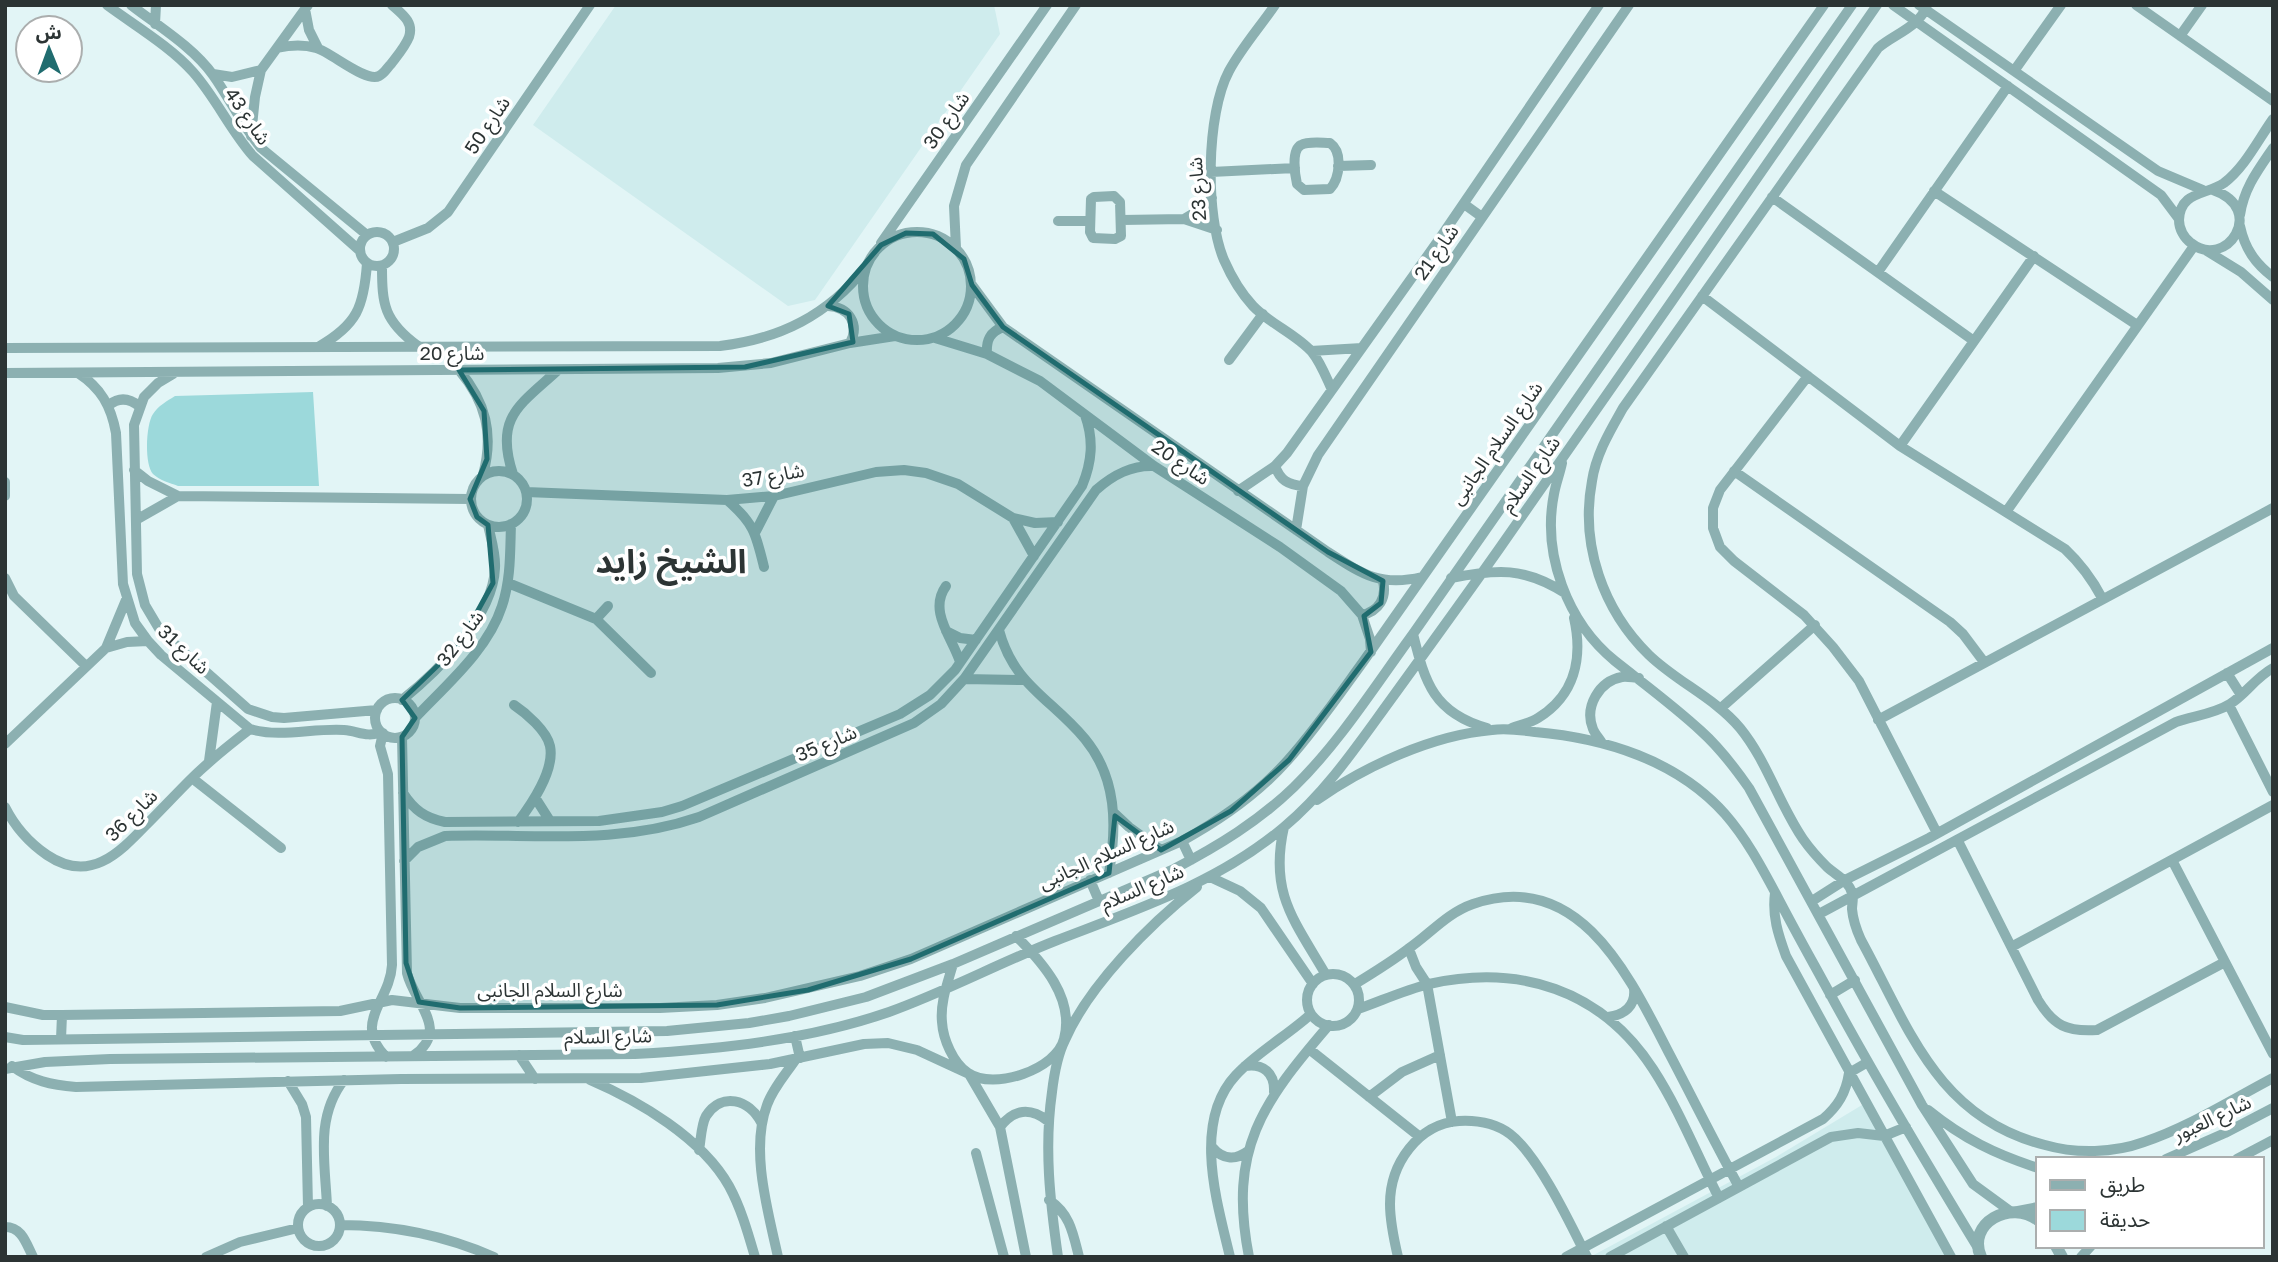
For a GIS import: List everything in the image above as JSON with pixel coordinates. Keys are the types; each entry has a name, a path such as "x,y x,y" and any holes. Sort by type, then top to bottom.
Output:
{"street":[{"name":"شارع 43","path":"107,5 190,68 205,85 242,144 253,156 359,250"},
{"name":"شارع 43","path":"131,5 201,61 261,148 367,234"},
{"path":"155,24 156,5"},
{"path":"277,48 298,45 318,48 368,77 382,75 408,39 410,31 406,17 392,5"},
{"path":"572,31 578,17 577,5"},
{"name":"شارع 50","path":"393,242 428,228 448,212 590,5"},
{"path":"1034,5 1035,23"},
{"name":"شارع 30","path":"872,255 1048,5"},
{"path":"956,248 954,206 966,165 1076,5"},
{"name":"شارع 23","path":"1275,5 1228,72 1217,100 1212,134 1212,198 1223,258 1236,283 1253,306 1311,351 1332,390"},
{"name":"شارع 21","path":"1238,491 1275,466 1287,453 1464,204 1599,5"},
{"name":"شارع 21","path":"1296,530 1303,486 1310,468 1629,5"},
{"name":"شارع السلام الجانبى","path":"5,1007 43,1015 62,1015 340,1011 392,1000 460,1008 660,1008 717,1005 765,998 860,976 911,959 1182,841 1231,811 1289,760 1371,652 1824,5"},
{"name":"شارع السلام","path":"5,1037 23,1040 667,1031 749,1023 828,1008 866,997 953,964 1191,860 1238,833 1294,787 1341,732 1413,634 1852,5"},
{"name":"شارع السلام","path":"9,1068 110,1059 676,1052 795,1036 888,1012 1031,951 1137,910 1210,877 1239,860 1284,827 1343,765 1564,456 1877,5"},
{"path":"1894,5 2161,195 2179,219 2181,229 2199,248 2241,272 2273,300"},
{"path":"2014,71 2061,5"},
{"path":"2136,5 2273,101"},
{"path":"2180,36 2202,5"},
{"path":"306,7 309,30 318,48"},
{"path":"251,137 261,71 306,7"},
{"path":"2273,277 2251,256 2243,241 2235,203 2226,194 2158,171 1924,7 1917,22 1878,48 1623,408 1603,442 1592,480 1588,520 1593,559 1606,596 1625,627 1648,654 1676,678 1721,708 1740,728 1755,750 1802,838 1830,870 1845,880 1853,894 1854,924 1925,1059 1950,1092 1982,1119 2019,1139 2060,1149 2102,1151 2143,1143 2273,1078"},
{"path":"212,74 232,77 261,71"},
{"path":"1878,272 2008,86"},
{"path":"2179,219 2183,206 2191,196 2208,190 2236,172 2273,119"},
{"path":"1330,143 1338,152 1338,166 1337,180 1330,189 1304,190 1297,184 1297,147 1302,144 1330,143"},
{"path":"253,156 261,148"},
{"path":"2199,248 2216,250 2227,245 2236,236 2245,192 2273,148"},
{"path":"1338,166 1371,165"},
{"path":"1211,172 1295,168"},
{"path":"1934,191 2137,325"},
{"path":"1094,197 1118,198 1122,233 1115,239 1093,238 1090,220 1091,200 1094,197"},
{"path":"1772,197 1974,341"},
{"path":"1184,219 1204,207 1212,198"},
{"path":"1464,204 1482,216"},
{"path":"1122,220 1184,219 1217,230"},
{"path":"1058,221 1090,220"},
{"path":"317,348 339,334 355,316 365,294 367,263 359,250 361,241 367,234 382,232 393,242 393,256 382,266 382,299 386,311 400,331 418,346"},
{"path":"906,233 933,234 956,248 964,259 972,285 965,311 947,332 935,338 908,340 883,329 867,308 862,281 872,255 881,245 906,233"},
{"path":"2006,512 2137,325 2199,248"},
{"path":"1900,446 2034,256"},
{"path":"367,263 382,266"},
{"name":"شارع 20","path":"5,348 720,346 766,338 799,325 828,306 866,267"},
{"name":"شارع 20","path":"972,285 1003,327 1362,574 1383,581 1402,582 1422,577"},
{"path":"1702,296 1900,446 2065,549 2086,571 2102,598"},
{"path":"828,306 843,309 849,314 855,328 850,343"},
{"path":"1229,360 1263,314"},
{"path":"987,354 989,337 995,330 1003,327"},
{"name":"شارع 20","path":"5,373 558,370 745,366 798,358 850,343 895,336"},
{"name":"شارع 20","path":"935,338 987,354 1040,381 1154,466 1321,576 1353,602 1362,615 1370,639 1371,652"},
{"path":"1311,351 1362,348"},
{"path":"459,370 478,396 484,411 489,443 483,475"},
{"path":"513,474 505,445 510,420 517,409 558,370"},
{"name":"شارع 31","path":"77,373 96,386 109,405 116,433 123,584 135,623 148,641 250,729"},
{"path":"109,405 120,399 127,399 139,406 150,390 175,373"},
{"path":"1808,376 1720,490 1713,508 1713,528 1720,547 1815,625 1859,681 1933,835 1937,852"},
{"name":"شارع 31","path":"139,406 134,425 137,574 139,590 152,619 173,644 238,702 260,714 272,717 377,710"},
{"name":"شارع 35","path":"403,793 420,813 445,822 620,820 682,806 900,714 930,695 960,662 1082,486 1088,472 1092,442 1085,415"},
{"path":"1508,729 1537,719 1560,699 1575,672 1579,642 1572,612 1558,575 1552,535 1553,495 1564,456"},
{"name":"شارع 35","path":"404,861 418,847 445,836 629,834 680,823 914,723 941,704 964,679 1096,490 1118,473 1131,468 1154,466"},
{"path":"1275,466 1278,475 1285,482 1303,486"},
{"path":"134,470 155,485 178,496 470,499"},
{"path":"498,470 513,474 526,492 526,508 511,524 503,527 488,525 477,517 470,499 474,485 483,475 498,470"},
{"name":"شارع 37","path":"526,492 727,500 774,496 876,472 904,470 926,473 958,484 1013,518 1035,523 1058,522"},
{"path":"1734,471 1950,621 1984,662"},
{"path":"5,482 5,496"},
{"path":"136,520 178,496"},
{"path":"756,531 774,496"},
{"path":"727,500 743,514 756,531 764,567"},
{"path":"1878,720 2273,508"},
{"name":"شارع 37","path":"1013,518 1034,556"},
{"name":"شارع 32","path":"415,718 486,638 502,606 508,583 511,524"},
{"name":"شارع 32","path":"402,700 444,663 466,635 484,605 494,583 495,566 488,525"},
{"path":"1451,578 1483,571 1505,570 1527,574 1565,593"},
{"path":"5,578 14,596 86,666"},
{"path":"1362,615 1381,603 1385,589 1383,581"},
{"path":"508,583 596,619 651,673"},
{"path":"946,586 940,594 939,605 946,631 960,662"},
{"path":"5,744 106,648 127,600"},
{"path":"596,619 608,606"},
{"path":"1572,612 1591,638 1614,660 1640,678 1704,733 1728,760 1756,798 1922,1105 1973,1184 2014,1211 2036,1219"},
{"path":"1721,708 1815,625"},
{"path":"999,630 1008,656 1023,680 1083,737 1106,778 1114,813 1109,873"},
{"path":"946,631 960,638 976,640"},
{"path":"1413,634 1432,692 1443,706 1456,716 1491,730"},
{"path":"106,648 127,642 148,641"},
{"path":"1819,914 2176,722 2199,703 2227,673 2273,648"},
{"path":"1812,901 1845,880 2199,703 2229,705 2256,678 2273,668"},
{"path":"2227,673 2241,695"},
{"path":"1602,743 1591,721 1590,712 1595,696 1607,683 1622,677 1640,678"},
{"path":"964,679 1023,680"},
{"path":"250,729 263,733 343,730 368,735 382,733 391,737 402,737 412,730 415,718 412,707 402,700 390,699 377,710 376,722 382,733 380,746 388,774 392,965 389,985 372,1017 372,1034 386,1057"},
{"path":"209,761 217,702"},
{"path":"514,705 542,732 550,746 549,762 536,799 518,821"},
{"path":"2229,705 2273,792"},
{"name":"شارع 36","path":"5,807 21,833 54,860 66,865 91,866 115,856 209,761 250,729"},
{"path":"1300,813 1348,780 1390,759 1445,740 1491,730 1508,729 1562,735 1602,743 1647,758 1688,782 1724,813 1753,850 1830,995 1979,1254"},
{"path":"402,737 407,973 428,1016 430,1033 424,1047 413,1056"},
{"path":"192,778 281,848"},
{"path":"536,799 550,821"},
{"path":"2012,946 2273,806"},
{"path":"1114,813 1161,850"},
{"path":"1955,824 2012,946 2048,1015 2062,1026 2079,1032 2097,1030 2225,962"},
{"path":"1284,827 1279,861 1283,895 1288,910 1326,975"},
{"path":"1182,841 1191,860"},
{"path":"2172,860 2273,1054"},
{"path":"9,1068 42,1082 76,1087 344,1080 641,1078 705,1072 798,1058 864,1044 888,1043 917,1050 969,1074 987,1079 1005,1079 1023,1075 1046,1061 1064,1040 1079,1014 1117,963 1161,917 1210,877 1240,891 1261,908 1313,984"},
{"path":"1090,880 1099,901"},
{"path":"1775,892 1774,922 1786,956 1951,1257"},
{"path":"1355,985 1409,949 1452,914 1470,905 1490,899 1531,897 1567,911 1602,942 1633,985 1739,1187"},
{"path":"1016,936 1044,965 1055,982 1065,1020 1064,1040 1048,1121 1049,1200 1058,1257"},
{"path":"1409,949 1427,984 1452,1122"},
{"path":"953,964 942,1021 944,1036 950,1051 969,1074 1000,1127 1026,1257"},
{"path":"1329,1026 1311,1014 1307,998 1313,984 1326,975 1342,975 1355,985 1359,992 1358,1009"},
{"path":"1249,1257 1241,1211 1243,1183 1248,1151 1274,1093 1329,1026 1346,1022 1358,1009 1427,984 1485,977 1526,980 1564,993 1608,1017 1653,1069 1719,1198"},
{"path":"1830,995 1855,980"},
{"path":"1608,1017 1618,1016 1633,1003 1633,985"},
{"path":"1230,1257 1213,1171 1214,1117 1219,1102 1234,1076 1311,1014"},
{"path":"61,1039 62,1015"},
{"path":"778,1257 760,1155 761,1122 776,1086 798,1058 795,1036"},
{"path":"1309,1049 1420,1136"},
{"path":"519,1055 535,1079"},
{"path":"1369,1097 1402,1072 1440,1055"},
{"path":"1566,1257 1585,1252 1823,1119 1842,1098 1849,1073 1868,1062"},
{"path":"1245,1066 1261,1066 1267,1071 1272,1077 1274,1093"},
{"path":"586,1079 656,1115 699,1150 728,1185 744,1220 755,1257"},
{"path":"327,1206 324,1130 330,1103 344,1080"},
{"path":"288,1081 302,1104 307,1130 309,1207"},
{"path":"699,1150 705,1117 715,1107 728,1101 743,1102 755,1111 761,1122"},
{"path":"1922,1105 1967,1139 1997,1155 2036,1167"},
{"name":"شارع العبور","path":"2171,1157 2273,1108"},
{"path":"1000,1127 1007,1118 1017,1112 1039,1114 1048,1121"},
{"path":"1398,1257 1390,1202 1399,1164 1420,1136 1435,1127 1472,1120 1493,1124 1510,1134 1525,1149 1585,1252"},
{"path":"1610,1257 1831,1137 1858,1133 1884,1136 1906,1127"},
{"path":"307,1130 324,1130"},
{"path":"2241,1157 2273,1140"},
{"path":"1212,1147 1222,1156 1229,1158 1242,1156 1248,1151"},
{"path":"976,1153 1004,1257"},
{"path":"1049,1200 1058,1206 1070,1222 1079,1257"},
{"path":"318,1204 327,1206 334,1210 340,1225 335,1240 320,1247 305,1242 298,1228 298,1220 309,1207 318,1204"},
{"path":"1979,1254 1981,1235 1995,1217 2036,1207"},
{"path":"340,1225 390,1227 428,1234 494,1257"},
{"path":"1666,1226 1684,1257"},
{"path":"5,1227 15,1227 21,1233 33,1257"},
{"path":"206,1257 240,1242 298,1228"}],"highlighted area":[{"path":"906,233 933,234 964,259 972,285 1003,327 1328,552 1383,581 1381,603 1364,616 1371,652 1289,760 1231,811 1161,850 1115,816 1109,873 911,959 808,990 717,1005 460,1008 419,1002 406,963 402,737 415,718 402,700 459,645 493,583 488,525 477,517 470,499 487,459 484,411 459,370 745,367 853,342 849,314 828,306 881,245"}],"shaded area":[{"path":"616,5 994,5 1000,34 815,300 788,306 533,125"},
{"path":"1862,1105 1953,1257 1590,1257 1776,1157"}],"green space":[{"path":"313,392 319,486 178,486 158,478 150,469 147,444 151,419 157,409 175,396"}],"district":[{"name":"الشيخ زايد","path":"671,561"}]}
